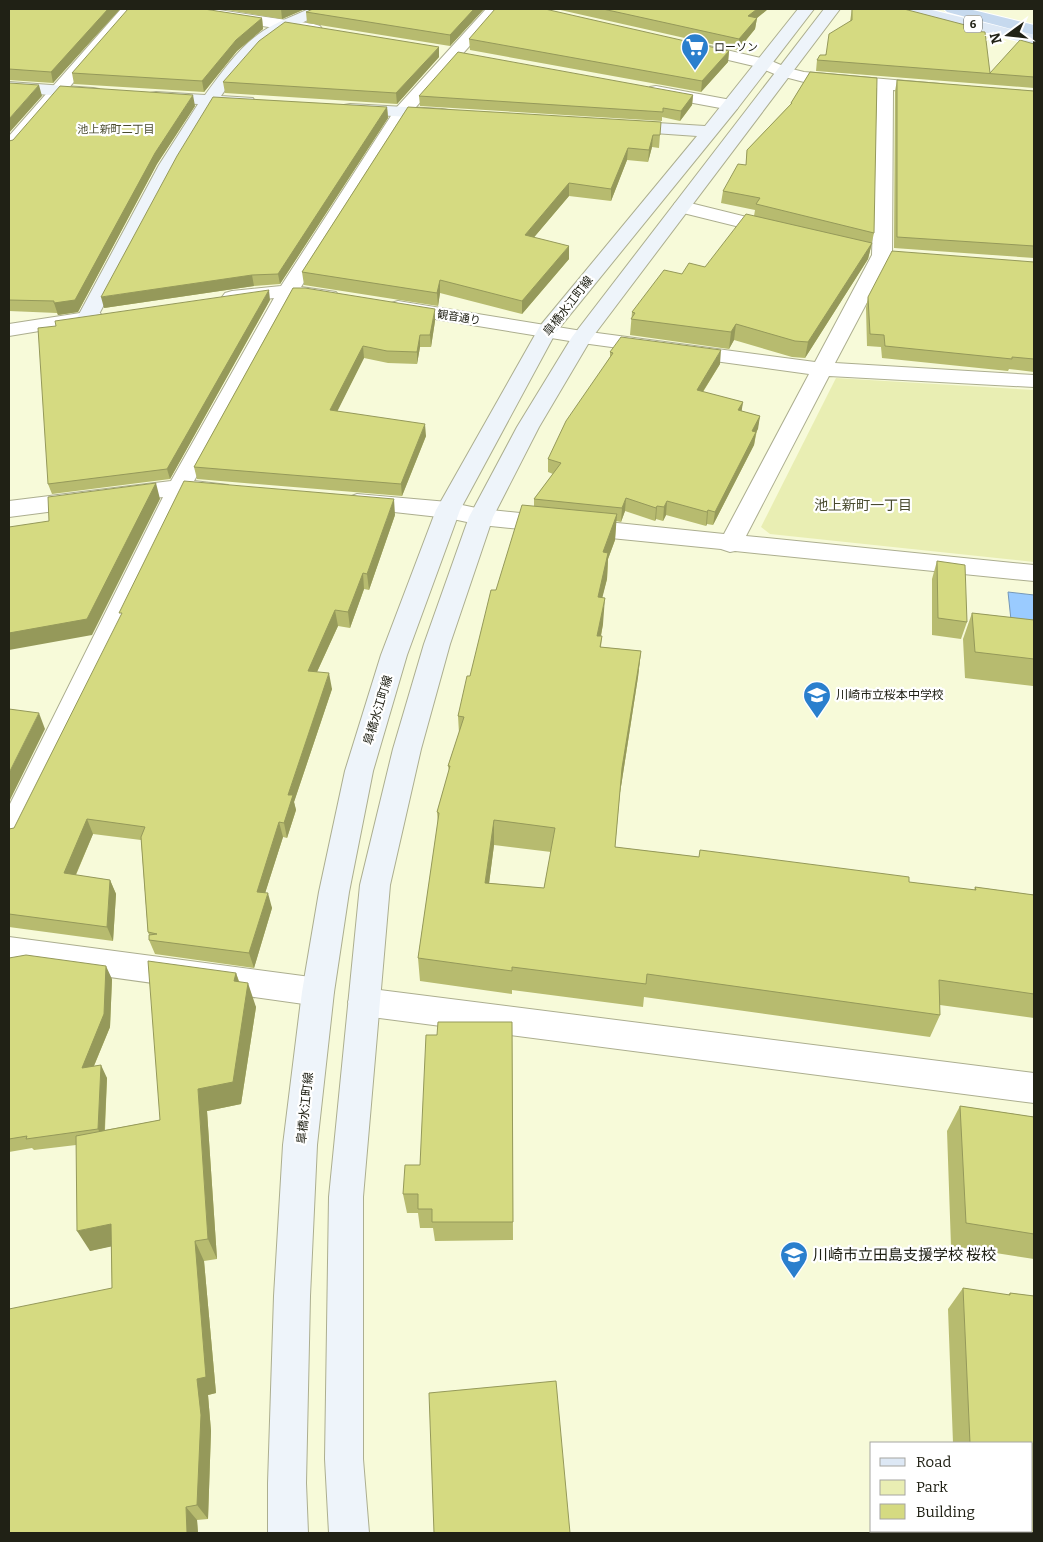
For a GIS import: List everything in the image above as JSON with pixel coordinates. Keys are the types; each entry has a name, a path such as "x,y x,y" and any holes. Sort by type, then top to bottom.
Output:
{"highway":[{"path":"952,9 1034,30"},
{"path":"998,9 1034,18"}],"main road":[{"name":"6","path":"911,9 1034,40"}],"street":[{"path":"9,146 129,9"},
{"path":"184,9 327,32"},
{"path":"87,318 181,143 209,100 249,50 271,32 321,9"},
{"path":"9,834 179,487 288,291 402,112 494,9"},
{"name":"皐橋水江町線","path":"288,1533 287,1483 292,1296 300,1145 318,992 334,892 360,771 394,655 448,510 547,330 731,105 806,9"},
{"path":"349,1533 344,1459 346,1197 375,885 396,795 436,644 481,517 528,426 582,337 832,9"},
{"path":"676,43 763,63 783,72 804,77 952,89"},
{"path":"730,544 882,254 885,84"},
{"path":"9,87 114,94"},
{"path":"645,89 731,105"},
{"path":"142,96 267,104"},
{"path":"334,108 461,116"},
{"path":"609,125 708,131"},
{"path":"682,207 796,234"},
{"path":"215,300 288,291 346,299"},
{"name":"観音通り","path":"376,304 582,337 821,369 1034,381"},
{"path":"9,330 117,314"},
{"path":"9,509 179,487 236,492"},
{"path":"332,500 448,510 481,517 730,544 1034,573"},
{"path":"9,950 318,992"},
{"path":"364,1002 1034,1088"}],"green space":[{"path":"836,378 1034,390 1034,562 770,534 761,527"}],"water":[{"path":"1008,592 1034,595 1034,622 1011,620"}],"building":[{"path":"9,9 108,9 51,72 9,69"},
{"path":"128,9 204,9 262,18 236,40 202,81 72,73"},
{"path":"313,9 474,9 450,35 306,12"},
{"path":"495,9 545,9 729,51 702,81 469,39"},
{"path":"603,9 757,9 748,16 757,18 739,39"},
{"path":"852,9 904,9 969,26 970,31 985,32 990,73 1020,40 1034,44 1034,77 817,60 820,55 826,55 829,34 852,20"},
{"path":"285,22 439,47 396,93 223,82 259,41"},
{"path":"458,52 693,95 681,111 663,108 663,112 419,96"},
{"path":"810,72 877,78 874,233 756,204 760,198 723,191 738,164 746,165 747,150 792,103"},
{"path":"897,80 1034,91 1034,246 897,237"},
{"path":"9,83 39,85 9,119"},
{"path":"60,86 193,95 155,153 75,300 54,303 54,301 9,300 9,141 13,140"},
{"path":"213,97 387,107 278,274 252,275 101,297 177,156"},
{"path":"408,107 661,122 660,135 653,135 649,150 628,148 611,189 569,183 525,235 569,246 522,301 440,280 437,293 302,272"},
{"path":"746,214 872,243 808,342 795,341 736,324 731,332 631,319 635,313 632,312 664,270 682,274 689,263 705,267"},
{"path":"892,251 1034,262 1034,359 1012,357 1012,359 885,346 884,335 870,334 868,297"},
{"path":"293,288 305,288 435,309 430,335 420,335 417,352 387,351 363,346 330,410 425,424 401,484 194,467"},
{"path":"269,290 167,469 48,484 38,328 56,326 55,321"},
{"path":"621,337 721,350 697,390 743,402 738,410 760,416 752,431 756,432 715,512 708,510 707,512 667,501 664,507 657,506 656,508 626,498 622,508 534,499 561,463 548,459 566,421 613,353 610,352"},
{"path":"184,481 394,499 367,574 363,573 348,612 335,610 308,671 329,673 288,795 293,795 284,823 279,822 257,892 268,893 249,953 149,940 149,935 157,934 148,932 141,837 145,827 87,819 64,873 110,880 107,927 9,914 9,829 14,828 122,613 119,613"},
{"path":"156,483 87,619 9,633 9,527 49,521 48,497"},
{"path":"522,505 617,514 603,552 608,553 598,597 605,598 597,636 602,636 600,647 641,651 622,768 615,847 699,857 700,850 909,877 909,882 976,890 975,887 1034,895 1034,994 939,980 940,1015 647,974 646,984 512,967 512,971 418,958 439,813 437,812 450,766 448,766 464,717 458,716 467,676 470,676 491,590 496,590","holes":["494,820 555,828 544,888 485,883"]},
{"path":"937,561 965,565 967,622 938,618"},
{"path":"972,613 1034,620 1034,659 975,652"},
{"path":"9,709 39,713 9,773"},
{"path":"26,955 106,966 104,1014 82,1068 101,1065 98,1129 26,1139 27,1136 9,1139 9,958"},
{"path":"148,961 236,973 234,981 248,983 233,1082 198,1089 208,1239 195,1241 206,1377 197,1379 201,1415 197,1505 186,1507 187,1533 9,1533 9,1309 112,1288 111,1224 77,1231 76,1136 160,1120"},
{"path":"438,1022 512,1022 513,1222 432,1222 432,1209 418,1209 418,1194 403,1194 405,1165 420,1165 426,1035 437,1035"},
{"path":"960,1106 1034,1117 1034,1234 966,1223"},
{"path":"963,1288 1010,1295 1010,1293 1034,1296 1034,1533 942,1533 1033,1532 1033,1442 970,1442"},
{"path":"556,1381 570,1533 434,1533 429,1393"}],"place":[{"name":"ローソン","path":"695,71"},
{"name":"川崎市立桜本中学校","path":"817,719"},
{"name":"川崎市立田島支援学校 桜校","path":"794,1279"}],"district":[{"name":"池上新町二丁目","path":"116,129"},
{"name":"池上新町一丁目","path":"863,505"}]}
